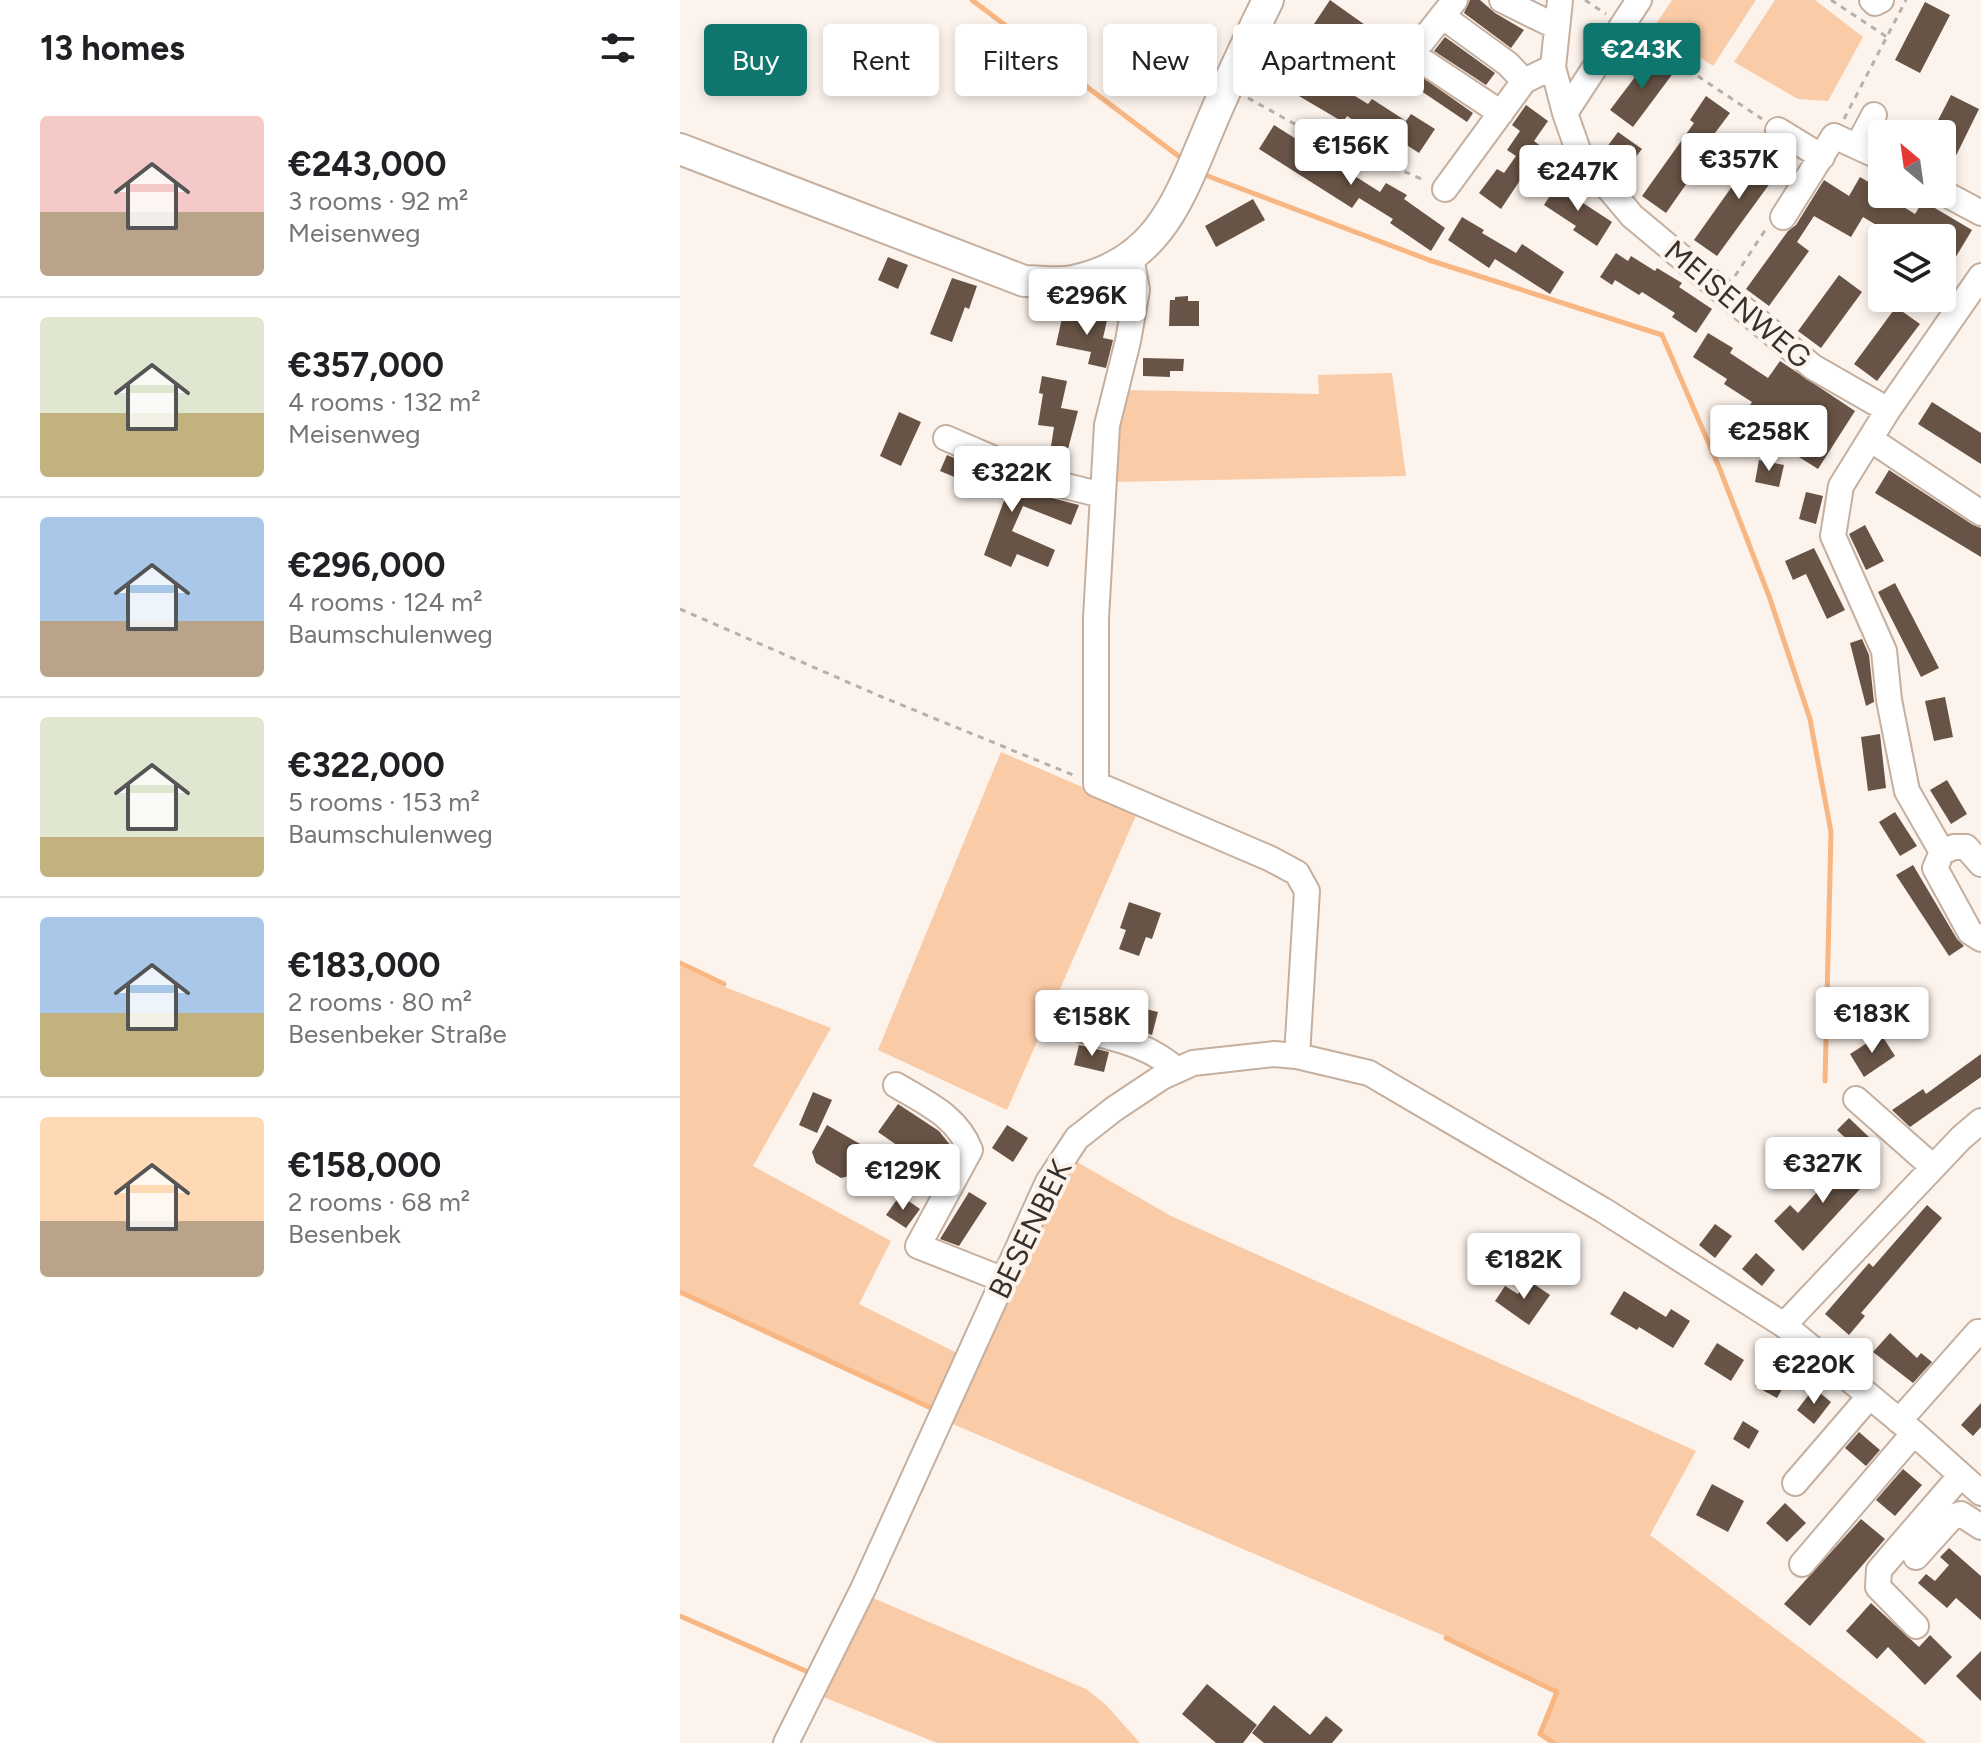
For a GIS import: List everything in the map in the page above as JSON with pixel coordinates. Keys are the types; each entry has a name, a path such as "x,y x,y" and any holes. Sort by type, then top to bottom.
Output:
{"main road":[{"path":"680,149 1024,281 1071,281 1109,270 1131,257 1149,241 1176,206 1268,0"}],"street":[{"path":"1502,0 1557,27"},
{"name":"MEISENWEG","path":"1560,0 1553,67 1579,153 1632,216 1813,367 1888,410"},
{"path":"1565,113 1639,0"},
{"path":"1872,0 1875,3 1881,0"},
{"path":"1501,113 1412,54 1448,8 1524,81"},
{"path":"1445,189 1524,81 1553,67"},
{"path":"1858,145 1874,115"},
{"path":"1778,130 1823,154 1858,145 1868,150"},
{"path":"1783,217 1823,154"},
{"path":"1956,200 1981,213"},
{"path":"1131,257 1137,290 1107,425 1102,495 1096,618 1096,784 1297,873 1307,891 1297,1056"},
{"path":"1942,852 1907,791 1889,700 1884,651 1833,536 1841,486 1888,410 1981,276"},
{"path":"946,438 1046,481 1102,495"},
{"path":"1870,439 1981,513"},
{"path":"1981,864 1966,847 1954,847 1942,852 1935,868 1970,932 1981,939"},
{"path":"1079,1029 1147,1049 1160,1055 1177,1070"},
{"name":"BESENBEK","path":"786,1743 863,1589 1048,1182 1077,1138 1162,1077 1193,1063 1274,1054 1297,1056 1369,1073 1603,1210 1784,1325 1981,1493"},
{"path":"896,1085 932,1106 961,1129 970,1150 918,1246 1004,1280"},
{"path":"1856,1099 1933,1167"},
{"path":"1784,1325 1933,1167 1981,1121"},
{"path":"1802,1564 1978,1332"},
{"path":"1795,1483 1869,1397"},
{"path":"1916,1626 1878,1587 1879,1570 1961,1475"},
{"path":"1916,1557 1952,1517 1961,1514 1981,1527"}],"path":[{"path":"1585,0 1778,130"},
{"path":"1831,0 1887,37"},
{"path":"1823,154 1906,0"},
{"path":"1227,86 1370,166 1376,159 1445,189"},
{"path":"680,609 882,697 1096,784"}],"shaded area":[{"path":"1672,0 1756,0 1713,66 1654,27"},
{"path":"1775,0 1815,0 1863,37 1828,101 1798,99 1734,62"},
{"path":"1392,373 1406,476 1111,482 1123,390 1319,394 1318,375"},
{"path":"1001,752 1138,811 1007,1110 878,1050"},
{"path":"680,966 722,986 831,1028 753,1166 891,1241 859,1304 961,1355 934,1407 680,1290"},
{"path":"1072,1159 1171,1216 1696,1451 1650,1535 1927,1743 1556,1743 1541,1733 1557,1692 1447,1637 946,1421"},
{"path":"866,1595 1086,1689 1106,1705 1140,1743 937,1743 821,1696"}],"building":[{"path":"1330,0 1364,24 1314,24"},
{"path":"1470,0 1480,0 1524,30 1511,48 1464,13"},
{"path":"1925,2 1950,15 1920,73 1895,60"},
{"path":"1445,37 1495,73 1486,85 1434,51"},
{"path":"1651,56 1674,72 1633,127 1610,110"},
{"path":"1424,79 1473,113 1467,122 1424,93"},
{"path":"1951,95 1979,109 1956,156 1956,120 1938,120"},
{"path":"1299,96 1355,96 1368,104 1372,99 1406,121 1411,114 1435,129 1419,153 1385,131 1380,138 1347,116 1343,122"},
{"path":"1706,96 1730,113 1703,149 1708,153 1666,213 1642,196 1694,123 1690,120"},
{"path":"1526,105 1548,121 1534,141 1542,147 1501,209 1479,193 1497,169 1504,173 1516,156 1507,150 1520,131 1512,125"},
{"path":"1274,125 1380,192 1386,183 1407,195 1404,199 1445,228 1431,251 1390,223 1393,219 1359,198 1352,208 1259,149"},
{"path":"1618,132 1642,149 1624,172 1601,155"},
{"path":"1760,147 1784,164 1717,256 1694,240"},
{"path":"1860,177 1868,182 1868,208 1905,208 1915,214 1919,208 1935,208 1972,230 1956,257 1956,224 1875,224 1863,217 1851,237 1814,216 1797,242 1809,251 1769,306 1746,289 1788,231 1796,225 1824,180 1849,196"},
{"path":"1559,181 1583,196 1580,201 1612,222 1597,246 1573,230 1576,226 1544,205"},
{"path":"1253,199 1265,220 1216,247 1205,226"},
{"path":"1462,217 1516,253 1522,244 1564,272 1550,294 1495,259 1489,268 1448,240"},
{"path":"1616,253 1628,261 1631,256 1655,271 1657,268 1682,283 1679,287 1712,309 1696,333 1672,317 1675,313 1642,292 1639,295 1615,280 1612,285 1600,277"},
{"path":"888,257 908,265 898,289 878,280"},
{"path":"1839,275 1862,292 1821,348 1798,331"},
{"path":"952,278 977,286 952,342 930,334"},
{"path":"1188,296 1188,301 1199,301 1199,326 1169,326 1170,300"},
{"path":"1086,311 1108,316 1103,338 1113,340 1106,368 1088,364 1091,352 1056,345 1062,318 1083,322"},
{"path":"1892,312 1903,312 1920,324 1877,381 1854,364"},
{"path":"1708,333 1733,348 1730,353 1768,378 1780,361 1855,411 1818,469 1740,420 1752,402 1724,384 1727,379 1693,357"},
{"path":"1143,358 1184,359 1183,371 1170,371 1170,377 1143,376"},
{"path":"1042,376 1067,381 1061,408 1078,411 1068,449 1051,446 1054,427 1038,425 1043,394 1039,393"},
{"path":"1932,402 1981,433 1981,464 1918,424"},
{"path":"899,412 921,422 901,466 880,456"},
{"path":"947,455 1040,495 1079,505 1071,525 1023,506 1012,531 1055,550 1048,567 1017,554 1011,567 984,555 1005,498 940,471"},
{"path":"1759,460 1784,465 1779,487 1755,482"},
{"path":"1889,470 1981,528 1981,557 1875,493"},
{"path":"1806,492 1823,496 1816,524 1799,519"},
{"path":"1865,525 1884,561 1866,570 1849,534"},
{"path":"1814,548 1845,610 1827,619 1806,574 1793,580 1785,561"},
{"path":"1895,583 1939,668 1921,677 1878,592"},
{"path":"1862,639 1869,655 1874,702 1866,706 1850,643"},
{"path":"1945,697 1953,737 1934,741 1925,701"},
{"path":"1880,734 1886,788 1868,791 1861,737"},
{"path":"1947,780 1967,814 1951,824 1930,790"},
{"path":"1895,812 1917,846 1900,856 1879,822"},
{"path":"1913,865 1964,946 1949,956 1896,875"},
{"path":"1129,902 1161,913 1152,939 1146,937 1139,956 1119,949 1126,930 1120,928"},
{"path":"1118,1002 1158,1012 1152,1035 1112,1022"},
{"path":"1881,1034 1895,1056 1864,1077 1850,1054"},
{"path":"1079,1045 1109,1052 1104,1072 1074,1065"},
{"path":"1981,1054 1981,1077 1910,1127 1892,1110 1923,1089 1926,1094"},
{"path":"813,1092 832,1100 817,1133 799,1125"},
{"path":"898,1104 939,1131 951,1146 953,1150 937,1173 878,1132"},
{"path":"1849,1118 1870,1138 1858,1150 1837,1130"},
{"path":"827,1125 860,1144 863,1157 853,1175 841,1178 816,1163 812,1152"},
{"path":"1007,1125 1028,1138 1013,1162 992,1148"},
{"path":"1849,1157 1871,1177 1803,1251 1774,1221 1790,1205 1798,1213"},
{"path":"969,1192 987,1203 959,1246 940,1239"},
{"path":"900,1195 920,1209 906,1228 886,1215"},
{"path":"1927,1205 1942,1218 1861,1313 1865,1316 1849,1335 1825,1314 1869,1263 1873,1267"},
{"path":"1715,1224 1732,1236 1715,1258 1699,1245"},
{"path":"1756,1253 1775,1270 1762,1286 1742,1269"},
{"path":"1528,1280 1550,1295 1529,1325 1495,1301 1505,1286 1518,1294"},
{"path":"1624,1291 1666,1317 1671,1309 1690,1321 1673,1348 1610,1314"},
{"path":"1890,1333 1917,1358 1921,1353 1932,1362 1913,1383 1873,1352"},
{"path":"1717,1343 1744,1360 1731,1381 1704,1364"},
{"path":"1767,1364 1789,1377 1777,1398 1755,1386"},
{"path":"1814,1388 1831,1402 1814,1424 1797,1410"},
{"path":"1981,1403 1981,1427 1973,1436 1961,1425"},
{"path":"1743,1421 1759,1431 1749,1449 1733,1439"},
{"path":"1859,1432 1880,1450 1866,1466 1845,1448"},
{"path":"1903,1469 1922,1485 1895,1516 1876,1500"},
{"path":"1712,1484 1744,1501 1728,1532 1696,1515"},
{"path":"1785,1503 1806,1523 1787,1542 1766,1523"},
{"path":"1861,1519 1885,1539 1810,1626 1784,1604"},
{"path":"1949,1548 1981,1576 1981,1620 1956,1598 1947,1608 1918,1583 1926,1574 1935,1581 1949,1565 1940,1557"},
{"path":"1871,1603 1919,1647 1930,1635 1952,1657 1925,1685 1888,1647 1877,1659 1846,1631"},
{"path":"1981,1651 1981,1701 1956,1676"},
{"path":"1207,1684 1257,1725 1243,1743 1216,1743 1182,1714"},
{"path":"1274,1705 1310,1735 1326,1716 1343,1730 1332,1743 1264,1743 1252,1733"}],"waterway":[{"path":"972,0 1185,161"},
{"path":"1205,175 1429,260 1662,335 1719,467 1769,596 1810,719 1831,832 1825,1081"},
{"path":"680,963 724,984"},
{"path":"680,1292 929,1407"},
{"path":"680,1616 808,1672"},
{"path":"1446,1638 1557,1692 1540,1734 1554,1743"}]}
